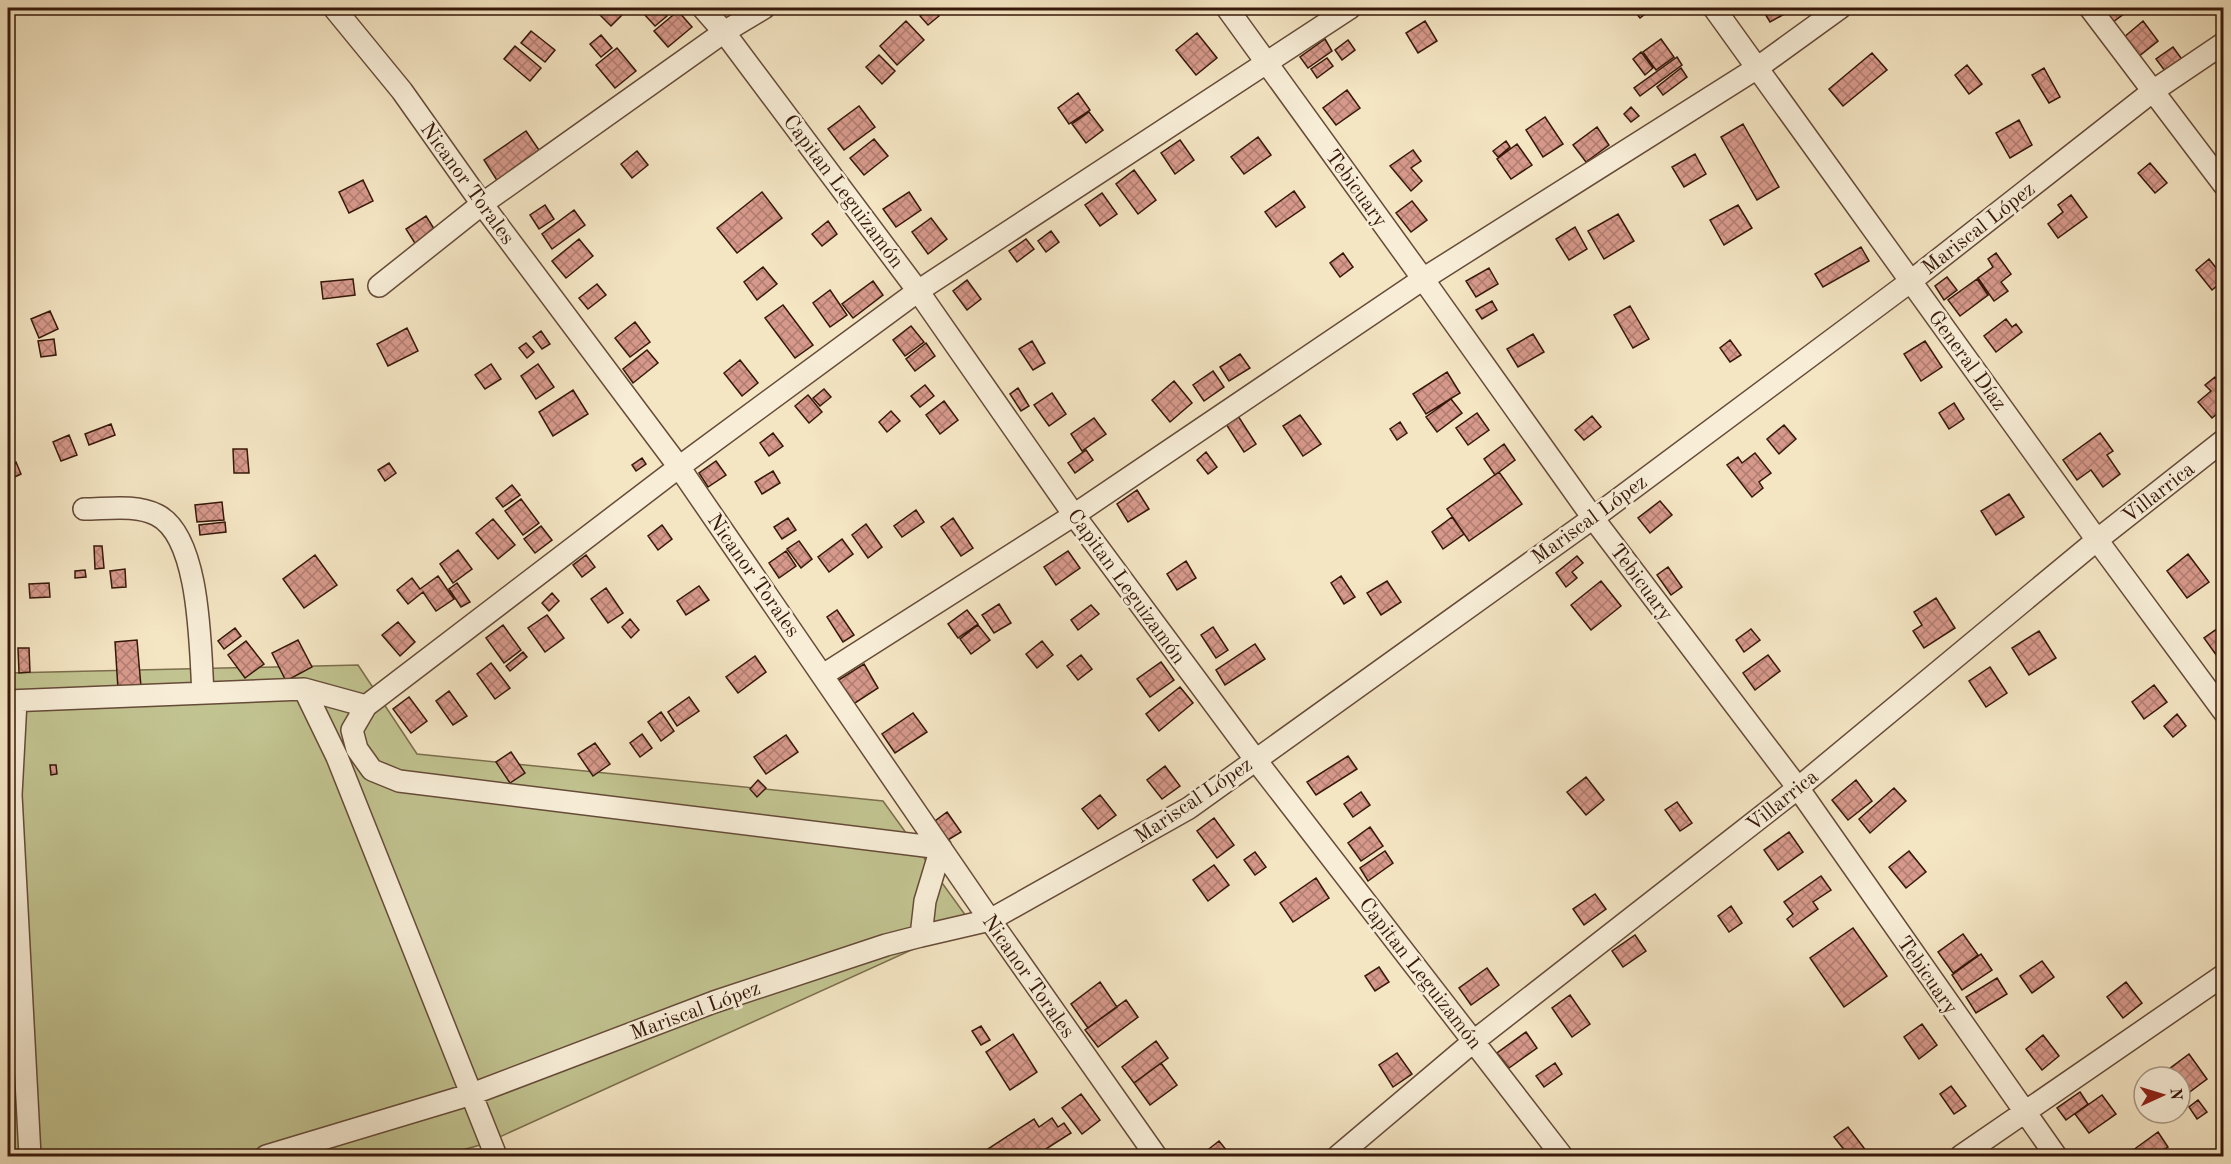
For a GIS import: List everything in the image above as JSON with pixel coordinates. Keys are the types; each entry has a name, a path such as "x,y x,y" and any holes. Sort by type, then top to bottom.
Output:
{"street":[{"name":"Nicanor Torales","path":"334,8 402,91 482,204 679,467 990,920 1156,1156"},
{"name":"Capitan Leguizamón","path":"703,8 724,32 918,291 1074,515 1255,759 1562,1156"},
{"path":"379,285 482,204 724,32 764,8"},
{"name":"Tebicuary","path":"1227,8 1593,518 1797,788 2056,1156"},
{"path":"921,936 925,901 941,848 399,781 372,770 357,749 352,730 366,706 679,467 918,291 1265,61 1350,8"},
{"name":"General Díaz","path":"1714,8 2223,712"},
{"path":"823,675 1074,515 1423,279 1757,68 1840,8"},
{"path":"2090,8 2223,185"},
{"name":"Mariscal López","path":"266,1156 472,1094 714,1002 886,945 990,920 1189,808 1593,518 1911,281 2153,91 2223,43"},
{"name":"Villarrica","path":"1338,1156 1474,1041 1797,788 2097,540 2223,440"},
{"path":"84,509 142,510 158,515 169,524 191,567 203,693"},
{"path":"30,1156 11,795 12,701 304,689 366,706"},
{"path":"304,689 337,757 496,1156"},
{"path":"327,735 352,730"},
{"path":"1961,1156 2223,975"}],"green space":[{"path":"358,665 417,754 883,801 971,923 484,1144 440,1156 8,1156 8,673"}],"building":[{"path":"614,8 622,15 611,26 594,9"},
{"path":"650,8 659,8 667,16 655,26 644,14"},
{"path":"932,8 939,16 928,25 920,16"},
{"path":"1632,8 1653,8 1640,18"},
{"path":"1795,8 1770,22 1762,9"},
{"path":"2102,8 2132,8 2113,22"},
{"path":"678,11 692,27 668,47 654,31"},
{"path":"906,21 924,40 897,65 880,46"},
{"path":"1425,21 1437,41 1418,53 1406,33"},
{"path":"2143,21 2158,41 2138,57 2123,38"},
{"path":"531,31 555,50 545,62 521,43"},
{"path":"1197,33 1217,58 1196,75 1176,50"},
{"path":"601,35 612,48 601,57 590,44"},
{"path":"1325,39 1332,51 1308,68 1300,57"},
{"path":"1661,39 1674,57 1656,70 1643,52"},
{"path":"1348,40 1355,50 1342,60 1335,50"},
{"path":"515,46 541,68 530,81 504,59"},
{"path":"2173,47 2184,62 2168,75 2156,59"},
{"path":"617,48 636,71 615,88 596,65"},
{"path":"1641,52 1653,68 1645,75 1633,59"},
{"path":"1872,53 1887,70 1843,106 1829,89"},
{"path":"879,55 895,71 882,84 866,67"},
{"path":"1677,57 1682,65 1640,96 1634,88"},
{"path":"1327,58 1333,66 1317,78 1311,69"},
{"path":"1967,65 1982,84 1969,94 1955,75"},
{"path":"1681,68 1687,77 1663,95 1657,87"},
{"path":"2044,68 2060,97 2049,103 2032,75"},
{"path":"1347,90 1360,108 1336,125 1323,108"},
{"path":"1078,93 1090,110 1069,124 1058,108"},
{"path":"859,106 875,127 844,150 828,129"},
{"path":"1631,107 1639,116 1631,122 1624,114"},
{"path":"1089,112 1103,130 1086,143 1072,124"},
{"path":"1545,117 1563,144 1543,157 1526,130"},
{"path":"2019,120 2032,145 2010,158 1996,133"},
{"path":"1743,124 1779,187 1757,200 1721,137"},
{"path":"1597,127 1609,145 1586,162 1573,145"},
{"path":"526,131 541,153 498,182 484,160"},
{"path":"1258,137 1271,155 1244,174 1231,157"},
{"path":"874,139 888,156 864,175 850,158"},
{"path":"1180,140 1194,160 1175,174 1161,153"},
{"path":"1506,141 1510,147 1498,157 1493,151"},
{"path":"1517,144 1532,165 1511,179 1497,159"},
{"path":"1413,150 1421,161 1411,168 1422,181 1411,191 1390,166"},
{"path":"637,151 648,165 632,178 621,164"},
{"path":"1695,154 1706,174 1684,187 1672,167"},
{"path":"2150,163 2167,183 2155,193 2138,173"},
{"path":"1134,170 1156,200 1138,214 1116,184"},
{"path":"363,180 373,201 349,213 339,192"},
{"path":"1294,191 1305,207 1276,227 1265,212"},
{"path":"762,192 782,218 737,253 717,228"},
{"path":"909,192 921,210 896,227 883,209"},
{"path":"1102,193 1117,214 1100,226 1085,205"},
{"path":"2071,195 2087,217 2058,238 2048,224 2063,212 2058,205"},
{"path":"1412,201 1427,220 1411,232 1396,213"},
{"path":"545,205 554,219 539,229 530,215"},
{"path":"1738,205 1752,228 1724,245 1710,220"},
{"path":"574,210 585,225 552,249 542,234"},
{"path":"1618,214 1634,241 1604,259 1588,231"},
{"path":"426,216 438,235 418,248 406,229"},
{"path":"931,218 947,239 928,254 912,232"},
{"path":"828,221 837,234 822,246 812,234"},
{"path":"1575,227 1587,249 1569,260 1556,239"},
{"path":"1051,231 1059,242 1046,252 1038,241"},
{"path":"579,239 593,256 566,278 552,261"},
{"path":"1026,239 1034,249 1017,262 1009,251"},
{"path":"1861,247 1869,261 1823,287 1815,274"},
{"path":"1343,253 1353,267 1340,277 1330,263"},
{"path":"1996,253 2011,274 2001,282 2008,291 1994,301 1978,278 1993,267 1988,259"},
{"path":"2209,259 2224,278 2212,290 2196,270"},
{"path":"763,267 777,284 757,300 744,282"},
{"path":"1489,268 1498,284 1476,297 1466,281"},
{"path":"1947,277 1957,290 1944,300 1935,286"},
{"path":"353,279 355,295 323,299 321,282"},
{"path":"1977,279 1988,295 1960,316 1948,300"},
{"path":"967,280 981,299 967,310 953,291"},
{"path":"873,281 883,295 853,318 842,304"},
{"path":"597,284 606,295 588,309 579,298"},
{"path":"830,290 847,315 830,327 813,303"},
{"path":"1492,301 1497,310 1482,319 1476,310"},
{"path":"783,305 813,345 795,358 765,318"},
{"path":"1630,306 1649,339 1633,348 1614,315"},
{"path":"50,311 58,329 39,338 31,319"},
{"path":"2006,319 2012,327 2016,324 2022,332 1996,352 1984,336"},
{"path":"635,322 650,342 630,357 615,338"},
{"path":"911,326 924,342 905,356 893,340"},
{"path":"407,328 418,351 388,366 377,344"},
{"path":"541,331 550,344 542,349 533,337"},
{"path":"1533,334 1544,352 1518,367 1507,349"},
{"path":"54,339 56,355 41,357 38,341"},
{"path":"1730,340 1741,355 1730,362 1720,348"},
{"path":"1032,341 1045,363 1033,370 1019,349"},
{"path":"1925,341 1942,367 1921,381 1904,354"},
{"path":"526,343 534,352 527,358 519,348"},
{"path":"926,343 935,356 915,371 906,359"},
{"path":"647,350 658,363 633,383 623,369"},
{"path":"1240,354 1250,368 1229,381 1220,367"},
{"path":"740,360 758,383 742,396 724,373"},
{"path":"491,364 501,379 485,389 475,375"},
{"path":"538,364 554,387 536,399 521,376"},
{"path":"1213,371 1224,387 1204,401 1193,385"},
{"path":"1447,372 1460,393 1426,414 1413,394"},
{"path":"2215,377 2224,388 2224,408 2212,418 2198,402 2211,391 2205,385"},
{"path":"1174,381 1192,403 1170,422 1152,400"},
{"path":"925,385 934,396 920,407 911,396"},
{"path":"1018,388 1029,406 1021,411 1010,394"},
{"path":"824,389 831,397 820,406 813,398"},
{"path":"573,390 588,414 553,436 539,412"},
{"path":"1052,393 1066,414 1049,426 1034,405"},
{"path":"808,395 822,412 809,423 795,406"},
{"path":"1451,399 1462,413 1437,432 1426,417"},
{"path":"944,401 958,420 940,434 926,415"},
{"path":"1954,403 1964,419 1949,429 1939,413"},
{"path":"891,411 900,421 887,432 879,422"},
{"path":"1477,413 1489,430 1468,445 1456,428"},
{"path":"1300,415 1321,444 1303,456 1283,426"},
{"path":"1238,416 1256,444 1244,452 1226,424"},
{"path":"1592,416 1601,427 1584,440 1575,430"},
{"path":"1094,418 1106,434 1082,451 1071,434"},
{"path":"1400,422 1407,433 1397,440 1390,429"},
{"path":"111,424 115,435 89,445 85,434"},
{"path":"1784,425 1796,439 1779,454 1767,439"},
{"path":"773,433 783,446 769,456 760,443"},
{"path":"2100,433 2113,451 2107,455 2120,474 2103,487 2091,470 2077,480 2063,460"},
{"path":"69,435 77,455 61,461 53,442"},
{"path":"1504,444 1515,460 1495,475 1484,459"},
{"path":"233,449 247,449 249,473 234,473"},
{"path":"1086,450 1093,460 1075,473 1068,463"},
{"path":"1206,452 1217,467 1208,474 1197,460"},
{"path":"1755,453 1771,473 1759,482 1763,488 1752,497 1727,465 1738,457 1742,463"},
{"path":"642,458 646,464 636,471 632,465"},
{"path":"716,461 726,475 708,487 699,473"},
{"path":"16,462 21,474 8,480 8,466"},
{"path":"389,463 396,473 385,481 378,470"},
{"path":"773,471 780,483 762,494 755,482"},
{"path":"1499,472 1522,504 1469,541 1447,509"},
{"path":"512,485 520,495 503,507 496,498"},
{"path":"1137,490 1149,509 1128,522 1117,504"},
{"path":"2009,494 2024,517 1996,535 1981,511"},
{"path":"521,499 539,523 523,535 505,511"},
{"path":"1660,501 1672,515 1650,533 1638,518"},
{"path":"222,502 224,520 197,522 195,505"},
{"path":"916,510 924,522 902,537 894,526"},
{"path":"1452,517 1464,534 1443,549 1432,532"},
{"path":"788,518 796,530 782,539 774,527"},
{"path":"953,518 973,548 961,556 941,527"},
{"path":"493,519 515,545 498,559 476,533"},
{"path":"225,522 226,532 200,535 199,525"},
{"path":"866,524 882,547 868,558 852,535"},
{"path":"662,525 672,539 658,550 648,536"},
{"path":"541,526 552,540 535,553 524,539"},
{"path":"8,527 11,527 12,546 8,546"},
{"path":"842,539 853,554 829,572 818,557"},
{"path":"799,541 812,559 801,568 787,549"},
{"path":"94,546 102,546 104,568 95,569"},
{"path":"8,547 11,547 12,562 8,562"},
{"path":"458,550 472,569 453,583 440,564"},
{"path":"786,551 796,566 779,578 769,563"},
{"path":"1068,551 1080,568 1056,585 1044,567"},
{"path":"2188,554 2209,582 2187,598 2167,571"},
{"path":"315,555 337,585 304,608 283,579"},
{"path":"586,555 595,567 582,577 573,565"},
{"path":"1577,556 1583,563 1572,572 1577,578 1566,587 1556,573"},
{"path":"1186,561 1196,578 1177,590 1167,574"},
{"path":"1668,567 1682,587 1671,595 1657,575"},
{"path":"125,569 126,587 112,588 110,571"},
{"path":"85,570 86,577 75,578 75,571"},
{"path":"438,576 454,599 436,611 423,592 408,604 397,590 412,578 420,589"},
{"path":"1341,576 1355,597 1344,604 1331,583"},
{"path":"1387,581 1401,602 1381,615 1367,593"},
{"path":"1601,581 1621,606 1591,630 1571,605"},
{"path":"49,583 50,597 30,598 29,584"},
{"path":"457,583 470,602 461,607 449,589"},
{"path":"699,586 709,600 686,615 677,601"},
{"path":"606,588 623,613 608,623 591,599"},
{"path":"552,593 559,601 549,611 542,603"},
{"path":"1936,598 1955,628 1924,648 1913,631 1922,625 1914,612"},
{"path":"999,604 1011,623 994,633 982,615"},
{"path":"1091,605 1099,614 1078,630 1071,620"},
{"path":"837,610 854,635 843,642 827,617"},
{"path":"967,610 978,624 958,638 948,624"},
{"path":"547,615 564,638 545,652 528,628"},
{"path":"630,619 639,630 631,638 622,627"},
{"path":"398,622 415,642 400,656 382,635"},
{"path":"2224,624 2224,661 2222,663 2204,638"},
{"path":"503,625 521,650 504,663 486,638"},
{"path":"978,625 990,640 971,654 960,639"},
{"path":"1213,627 1228,650 1216,658 1201,635"},
{"path":"235,628 241,636 224,649 218,641"},
{"path":"1751,629 1760,640 1744,652 1736,640"},
{"path":"2039,631 2056,658 2029,675 2012,648"},
{"path":"137,640 141,687 118,689 115,642"},
{"path":"298,640 312,667 286,681 272,653"},
{"path":"246,641 264,664 245,678 228,655"},
{"path":"1042,641 1053,655 1037,668 1026,654"},
{"path":"1255,644 1265,659 1225,685 1216,670"},
{"path":"18,648 29,648 30,672 19,673"},
{"path":"523,652 527,657 510,671 506,666"},
{"path":"1081,655 1092,669 1078,680 1067,666"},
{"path":"1768,655 1780,671 1755,690 1743,673"},
{"path":"755,656 766,672 738,693 726,677"},
{"path":"1161,662 1174,680 1150,697 1137,679"},
{"path":"491,663 510,688 495,699 477,674"},
{"path":"864,664 878,688 852,705 837,681"},
{"path":"1990,667 2007,693 1986,707 1969,681"},
{"path":"2154,685 2167,702 2144,719 2132,702"},
{"path":"1180,687 1193,703 1159,731 1146,714"},
{"path":"449,691 467,716 453,725 436,701"},
{"path":"409,697 427,721 411,733 393,709"},
{"path":"689,697 699,711 677,726 668,712"},
{"path":"661,712 674,731 661,741 648,722"},
{"path":"913,713 927,732 895,753 882,734"},
{"path":"2177,714 2186,726 2173,737 2164,726"},
{"path":"642,734 652,748 640,757 630,743"},
{"path":"786,735 798,752 766,774 754,757"},
{"path":"595,743 610,764 593,776 578,754"},
{"path":"511,752 525,773 510,783 496,762"},
{"path":"1348,756 1357,769 1316,795 1307,782"},
{"path":"50,765 56,765 57,774 51,775"},
{"path":"1165,766 1180,786 1162,799 1147,780"},
{"path":"1586,777 1604,800 1586,815 1567,792"},
{"path":"758,780 766,788 757,797 750,789"},
{"path":"1856,780 1872,801 1848,820 1832,800"},
{"path":"1894,788 1906,801 1870,833 1859,819"},
{"path":"1361,792 1370,805 1353,817 1344,804"},
{"path":"1100,795 1116,815 1098,829 1082,809"},
{"path":"1677,802 1692,823 1680,831 1665,810"},
{"path":"947,812 961,832 948,840 935,821"},
{"path":"1214,818 1234,845 1217,858 1197,831"},
{"path":"1370,827 1383,846 1361,861 1348,843"},
{"path":"1789,832 1803,852 1778,870 1764,850"},
{"path":"1385,851 1393,863 1368,881 1360,868"},
{"path":"1909,851 1926,872 1906,888 1889,867"},
{"path":"1255,852 1266,867 1255,875 1244,860"},
{"path":"1214,865 1229,885 1208,901 1193,880"},
{"path":"1821,876 1831,890 1813,902 1818,909 1793,927 1787,919 1793,914 1784,902"},
{"path":"1316,878 1329,898 1293,922 1280,903"},
{"path":"1595,894 1606,909 1584,925 1573,909"},
{"path":"1731,906 1742,923 1729,932 1718,916"},
{"path":"1853,928 1887,976 1844,1007 1810,958"},
{"path":"1963,934 1978,955 1953,973 1938,952"},
{"path":"1635,935 1646,951 1623,967 1612,951"},
{"path":"1981,954 1992,970 1962,990 1952,975"},
{"path":"2042,961 2054,977 2032,993 2020,976"},
{"path":"1379,967 1389,982 1375,991 1365,976"},
{"path":"1487,968 1499,985 1471,1005 1459,988"},
{"path":"1997,978 2007,994 1976,1013 1966,997"},
{"path":"1100,982 1117,1007 1088,1028 1071,1004"},
{"path":"2126,982 2142,1003 2123,1018 2107,997"},
{"path":"1570,995 1590,1024 1572,1037 1552,1008"},
{"path":"1126,1000 1138,1017 1098,1047 1085,1030"},
{"path":"1922,1024 1937,1045 1919,1059 1904,1037"},
{"path":"981,1026 990,1040 981,1045 972,1031"},
{"path":"1526,1032 1537,1048 1509,1068 1497,1053"},
{"path":"1013,1034 1037,1072 1010,1090 986,1052"},
{"path":"2043,1035 2059,1056 2042,1070 2026,1049"},
{"path":"1156,1041 1168,1058 1134,1083 1122,1067"},
{"path":"1397,1053 1412,1074 1393,1087 1379,1065"},
{"path":"2189,1054 2207,1079 2192,1090 2192,1065 2174,1065"},
{"path":"1161,1063 1177,1085 1150,1105 1134,1083"},
{"path":"1555,1063 1562,1074 1544,1087 1536,1076"},
{"path":"1951,1086 1966,1106 1954,1114 1940,1094"},
{"path":"2080,1092 2088,1104 2066,1120 2057,1108"},
{"path":"1081,1094 1100,1120 1082,1134 1062,1108"},
{"path":"2102,1095 2116,1114 2089,1133 2075,1114"},
{"path":"2198,1100 2207,1112 2197,1119 2192,1112 2192,1105"},
{"path":"1052,1118 1058,1127 1064,1123 1071,1133 1035,1156 977,1156 1034,1119 1039,1127"},
{"path":"1848,1127 1870,1156 1849,1156 1834,1137"},
{"path":"2158,1132 2168,1147 2155,1156 2132,1156 2129,1153"},
{"path":"1219,1141 1231,1156 1200,1156"}]}
